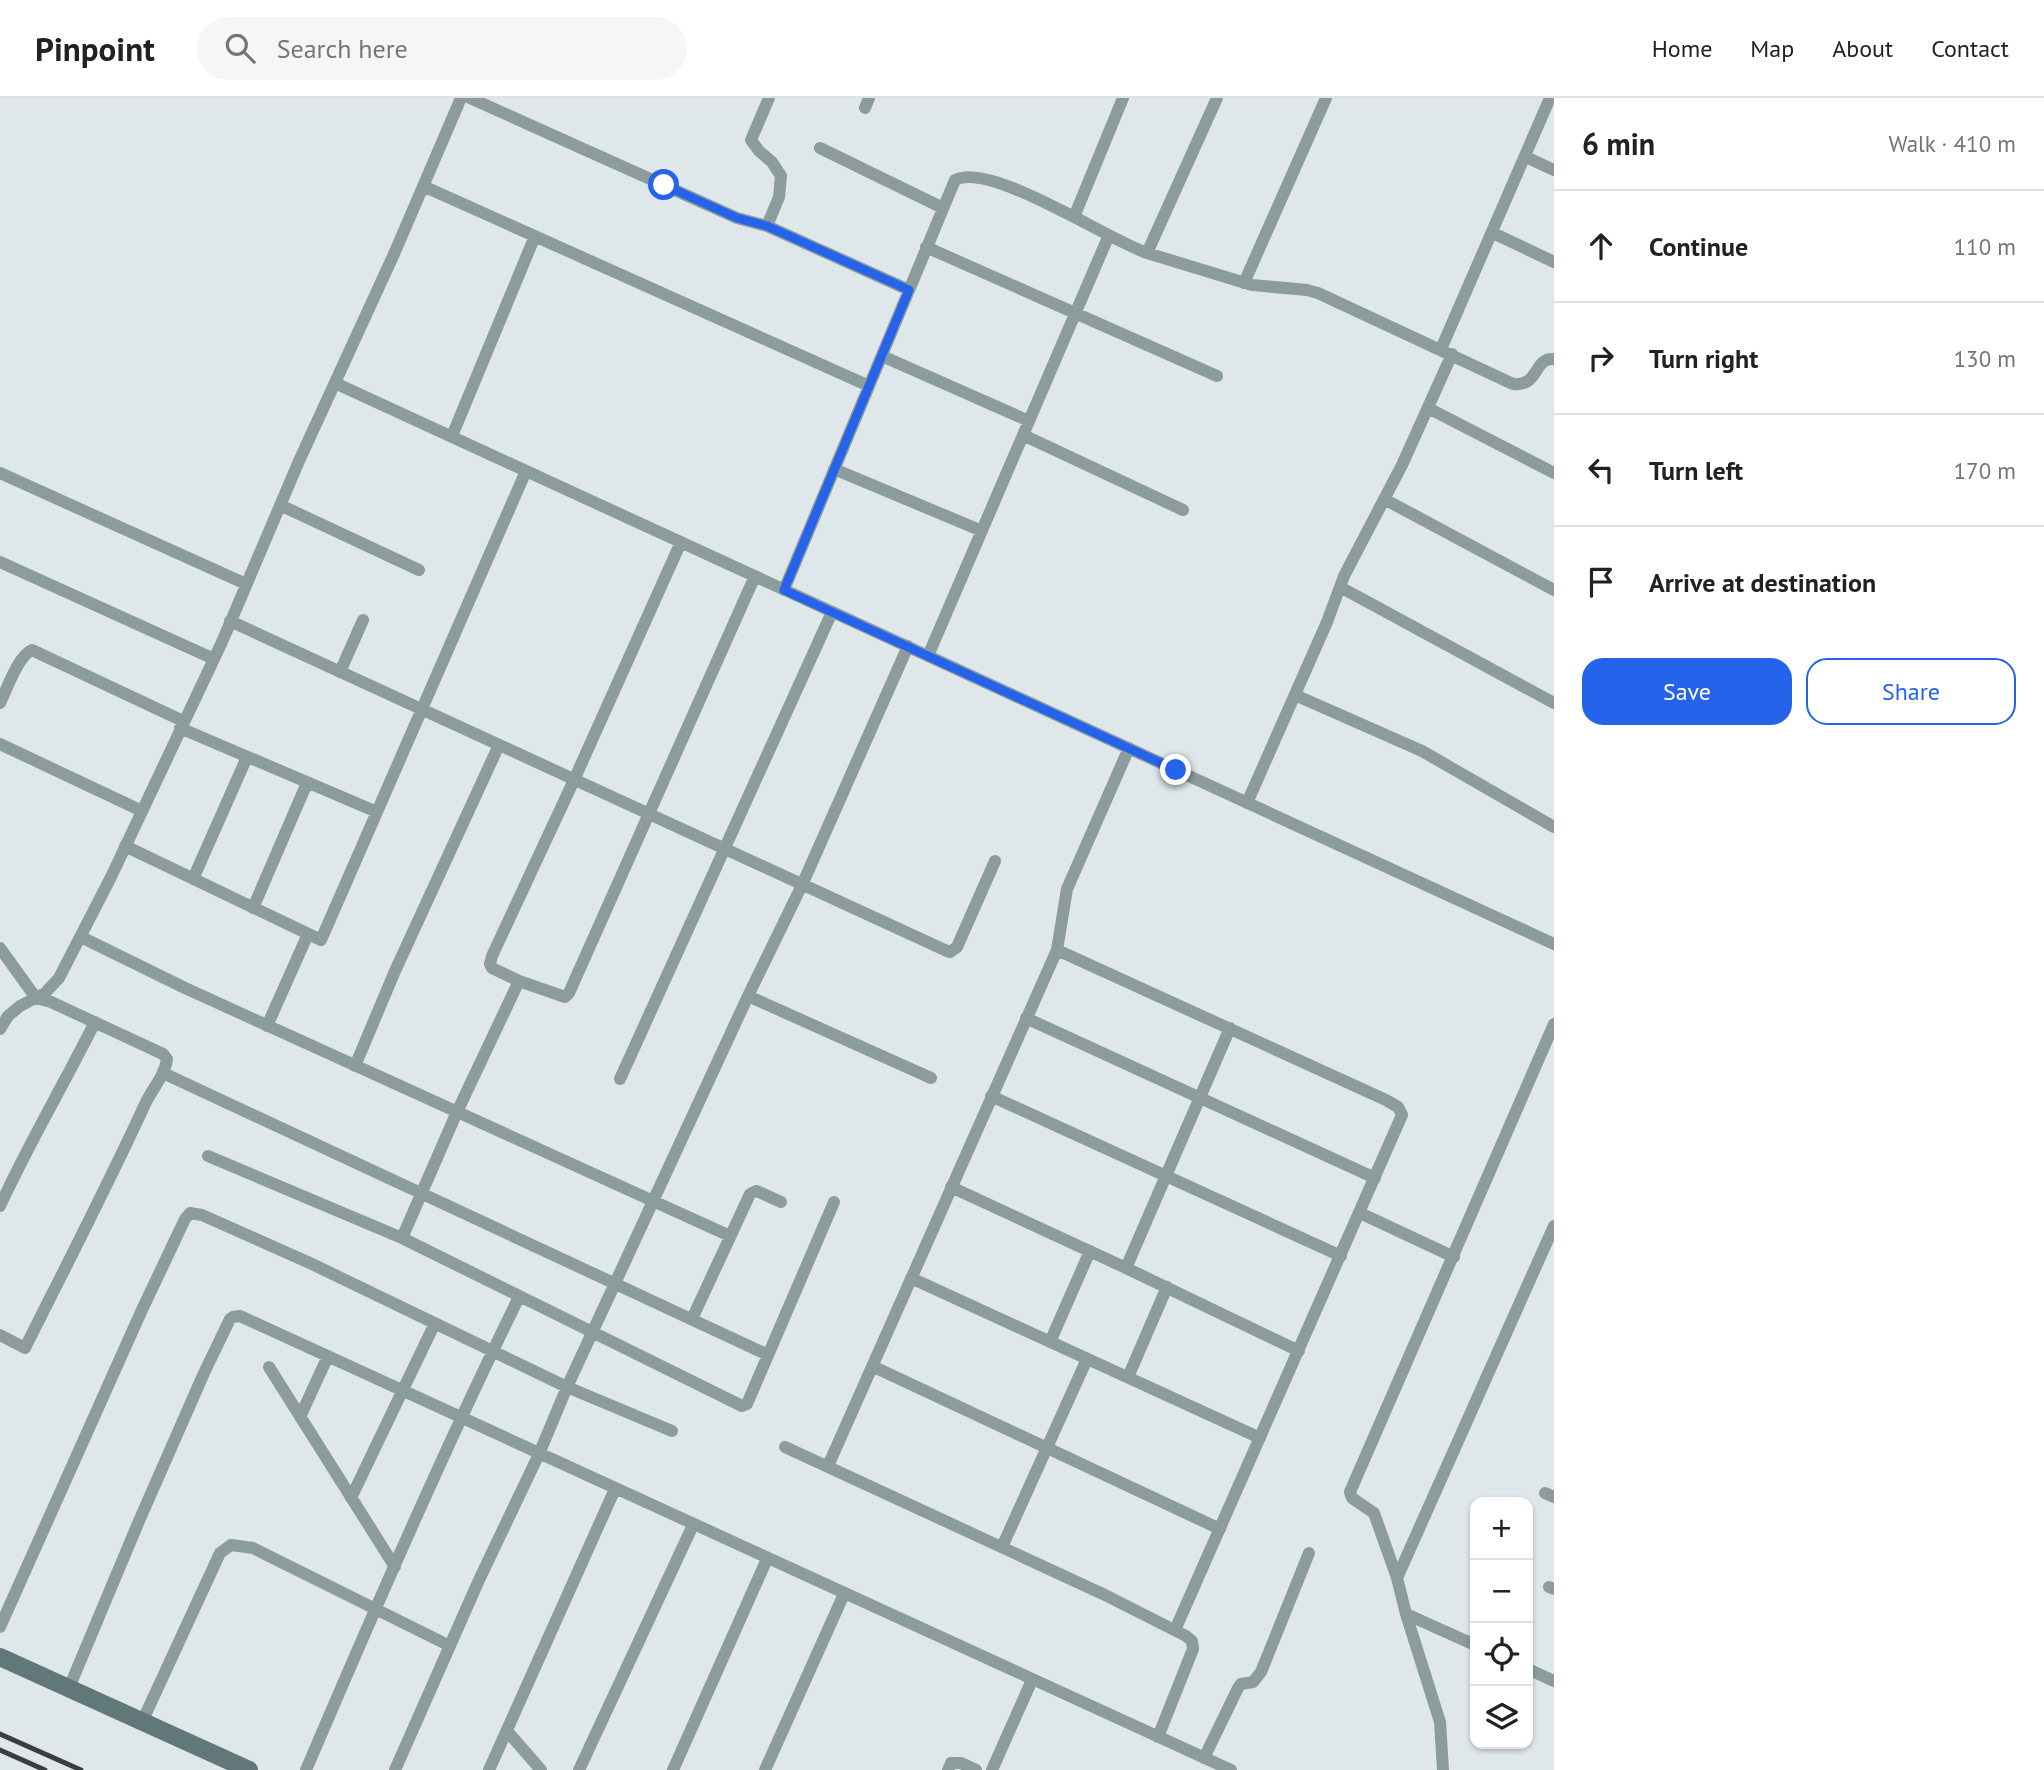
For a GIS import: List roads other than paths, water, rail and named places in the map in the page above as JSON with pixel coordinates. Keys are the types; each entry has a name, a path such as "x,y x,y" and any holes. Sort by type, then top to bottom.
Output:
{"street":[{"path":"0,1029 14,1011 53,986 81,937 214,659 461,98"},
{"path":"470,98 737,218 767,226 909,290"},
{"path":"767,226 779,197 781,176 751,140 769,98"},
{"path":"1074,217 1123,98"},
{"path":"1147,253 1217,98"},
{"path":"1244,283 1326,98"},
{"path":"1247,803 1353,557 1428,408 1446,352 1550,98"},
{"path":"820,148 943,208"},
{"path":"1526,157 1554,170"},
{"path":"784,590 955,180 968,175 1009,187 1147,253 1244,283 1318,293 1507,382 1520,385 1531,380 1546,359 1554,359"},
{"path":"424,186 869,386"},
{"path":"1493,233 1554,262"},
{"path":"928,656 1109,235"},
{"path":"452,436 535,236"},
{"path":"926,247 1217,376"},
{"path":"881,356 1029,421"},
{"path":"335,383 1554,944"},
{"path":"1428,408 1554,473"},
{"path":"1023,435 1183,510"},
{"path":"834,469 982,531"},
{"path":"125,846 321,940 526,471"},
{"path":"0,473 246,584"},
{"path":"1384,499 1554,590"},
{"path":"280,505 419,570"},
{"path":"681,542 492,956 492,968 519,981 565,997 569,993 755,576"},
{"path":"0,562 214,659"},
{"path":"1340,587 1554,702"},
{"path":"621,1079 832,612"},
{"path":"340,672 363,620"},
{"path":"230,621 950,952 957,947 995,860"},
{"path":"395,1770 567,1387 802,885 908,646"},
{"path":"0,703 22,660 32,650 247,757 377,812"},
{"path":"1295,695 1422,751 1554,827"},
{"path":"0,744 142,811"},
{"path":"355,1066 406,946 499,745"},
{"path":"828,1466 1057,950 1067,889 1129,748"},
{"path":"193,879 247,757"},
{"path":"253,908 307,783"},
{"path":"268,1026 308,934"},
{"path":"81,937 185,988 730,1236"},
{"path":"0,948 36,998 95,1022 163,1054 167,1059 163,1073 115,1171 25,1348 0,1335"},
{"path":"1057,950 1398,1107 1402,1115 1175,1630"},
{"path":"402,1238 457,1112 519,981"},
{"path":"748,996 931,1078"},
{"path":"1026,1018 1376,1178"},
{"path":"0,1206 25,1153 95,1022"},
{"path":"1443,1770 1440,1722 1397,1578 1374,1513 1352,1498 1350,1492 1554,1024"},
{"path":"1126,1268 1230,1028"},
{"path":"163,1073 768,1355"},
{"path":"991,1096 1341,1256"},
{"path":"208,1156 402,1238 742,1406 747,1404 834,1202"},
{"path":"951,1187 1299,1351"},
{"path":"692,1319 752,1192 759,1192 781,1202"},
{"path":"1360,1213 1454,1257"},
{"path":"0,1628 141,1312 188,1214 198,1214 239,1231 567,1387 672,1431"},
{"path":"1397,1578 1554,1226"},
{"path":"1050,1342 1090,1251"},
{"path":"911,1278 1261,1438"},
{"path":"1128,1377 1167,1287"},
{"path":"306,1770 376,1608 519,1297"},
{"path":"69,1688 149,1496 204,1373 230,1319 240,1316 1231,1770"},
{"path":"351,1498 435,1323"},
{"path":"300,1417 328,1356"},
{"path":"1002,1547 1087,1359"},
{"path":"872,1366 1220,1529"},
{"path":"269,1367 395,1567"},
{"path":"785,1447 1105,1595 1192,1641 1193,1649 1158,1737"},
{"path":"489,1770 615,1489"},
{"path":"579,1770 693,1525"},
{"path":"142,1721 220,1553 232,1545 253,1548 450,1646"},
{"path":"1205,1758 1238,1688 1241,1684 1253,1682 1261,1672 1309,1553"},
{"path":"673,1770 767,1559"},
{"path":"765,1770 844,1594"},
{"path":"1406,1614 1470,1643"},
{"path":"0,1657 249,1770"},
{"path":"1533,1671 1554,1681"},
{"path":"992,1770 1032,1680"},
{"path":"507,1731 541,1770"},
{"path":"948,1770 951,1763 958,1762 976,1770"}],"railway":[{"path":"0,1734 81,1770"},
{"path":"0,1750 45,1770"}]}
